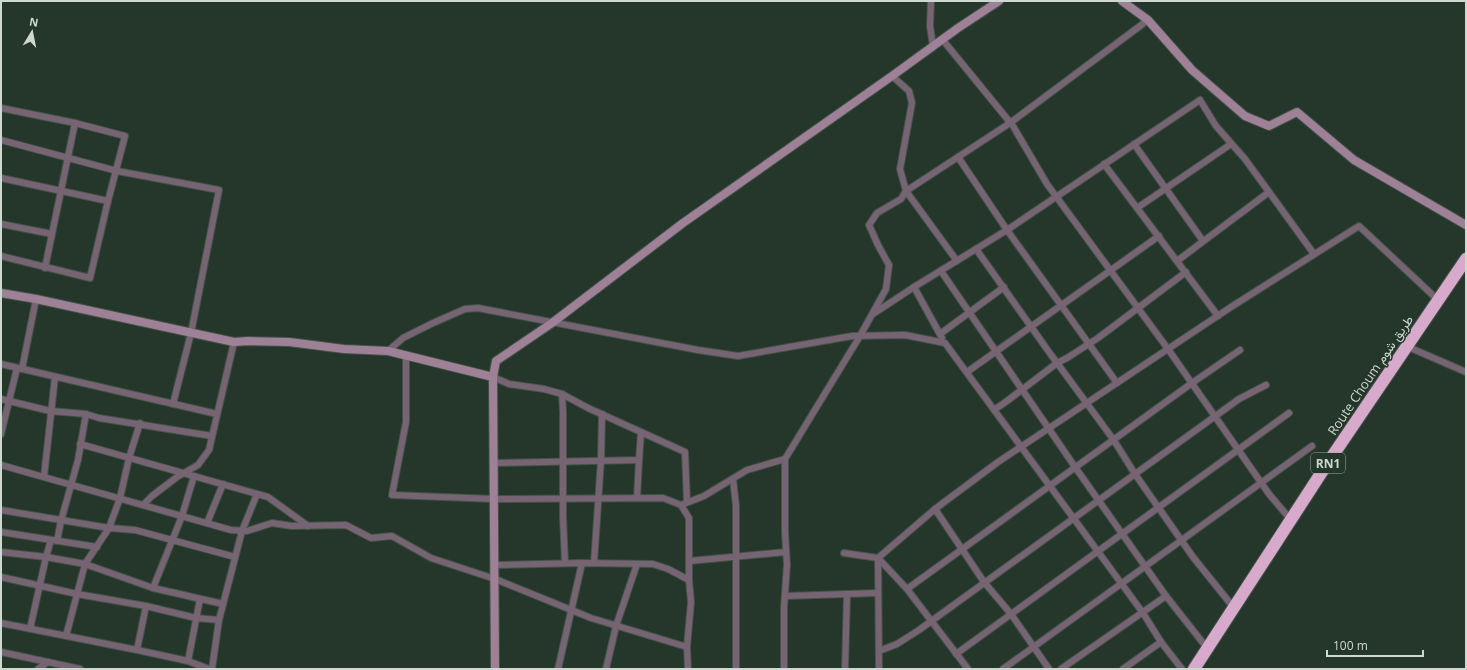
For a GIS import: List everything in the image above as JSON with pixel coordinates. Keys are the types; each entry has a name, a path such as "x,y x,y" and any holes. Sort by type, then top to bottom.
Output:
{"highway":[{"name":"Route Choum طريق شوم","path":"1194,669 1327,464 1466,259"}],"street":[{"path":"930,1 930,26 934,46"},
{"path":"495,669 493,377 496,361 552,323 683,223 892,76 942,39 999,1"},
{"path":"1122,1 1148,20 1192,70 1245,116 1269,126 1298,112 1354,160 1466,225"},
{"path":"784,669 784,596 786,552 785,459 860,336 886,289 889,265 869,225 877,212 901,199 906,191 1010,123 1148,20"},
{"path":"942,39 1010,123 1047,184 1168,349 1238,451 1262,483 1268,494 1291,520"},
{"path":"892,76 909,91 912,103 900,169 906,191 957,261"},
{"path":"871,316 914,286 1007,230 1200,100 1216,126 1269,192 1314,254"},
{"path":"1,108 75,123 125,136 90,278 1,256"},
{"path":"45,268 75,123"},
{"path":"1,140 117,170 219,190 191,333 173,404"},
{"path":"1134,144 1203,241"},
{"path":"1137,208 1231,144"},
{"path":"958,157 1007,230 1117,383"},
{"path":"1104,164 1218,316"},
{"path":"1,178 108,201"},
{"path":"1177,261 1269,192"},
{"path":"1,224 52,234"},
{"path":"879,669 878,558 935,509 1021,446 1358,226 1438,300"},
{"path":"967,372 1159,236"},
{"path":"976,249 1113,439 1135,474 1193,557 1234,608"},
{"path":"941,270 1075,467 1166,596 1207,648"},
{"path":"994,410 1057,363 1089,344 1186,272"},
{"path":"914,286 945,343 1122,584 1143,613 1161,642 1182,669"},
{"path":"940,334 1004,287"},
{"path":"1,293 36,299 234,342 289,342 344,349 388,351 493,377 509,384 544,389 562,394 685,452 684,504 689,518 689,580 692,602 687,648 688,669"},
{"path":"1,434 9,400 20,369 36,299"},
{"path":"388,351 403,338 432,323 466,309 478,308 698,350 738,356 852,336 905,335 945,343"},
{"path":"143,505 152,496 183,473 198,465 209,450 234,342"},
{"path":"1406,346 1466,372"},
{"path":"907,588 1113,439 1240,350"},
{"path":"406,356 406,422 392,495 563,500 663,498 684,504 704,496 747,470 785,459"},
{"path":"1,364 217,414"},
{"path":"44,478 50,411 55,377"},
{"path":"879,651 897,644 931,621 1215,416 1238,400 1266,385"},
{"path":"562,394 564,412 563,500 565,563"},
{"path":"1,399 50,411 86,414 99,418 140,423 212,436"},
{"path":"956,654 1289,413"},
{"path":"30,629 46,557 61,521 78,460 86,414"},
{"path":"594,563 601,460 602,414"},
{"path":"66,636 85,564 98,547 109,528 120,498 129,458 140,423"},
{"path":"637,498 641,432"},
{"path":"80,444 268,497 308,526"},
{"path":"1003,669 1312,446"},
{"path":"494,463 639,460"},
{"path":"1,466 232,530 247,531 272,524 292,526 346,525 372,538 392,536 432,558 495,580 616,626 687,648"},
{"path":"153,588 182,516 194,476"},
{"path":"733,479 736,506 736,669"},
{"path":"207,523 223,484"},
{"path":"212,669 219,620 223,604 242,531 257,494"},
{"path":"935,509 984,582 1011,614 1049,669"},
{"path":"1,510 61,521 135,530 235,558"},
{"path":"1,532 98,547"},
{"path":"1,552 46,557 85,564 153,588 223,604"},
{"path":"689,561 736,558 786,552"},
{"path":"844,553 878,558 907,588 968,669"},
{"path":"495,565 565,563 653,564 668,569 689,580"},
{"path":"558,669 582,563"},
{"path":"606,669 616,626 637,564"},
{"path":"1,577 77,594 146,606 196,618 219,620"},
{"path":"784,596 878,593"},
{"path":"845,669 847,595"},
{"path":"1061,669 1166,596"},
{"path":"188,661 200,599"},
{"path":"137,650 146,606"},
{"path":"1,623 188,661 209,669"},
{"path":"1123,669 1161,642"},
{"path":"1,652 48,662 61,667 80,669"},
{"path":"38,669 48,662"}]}
